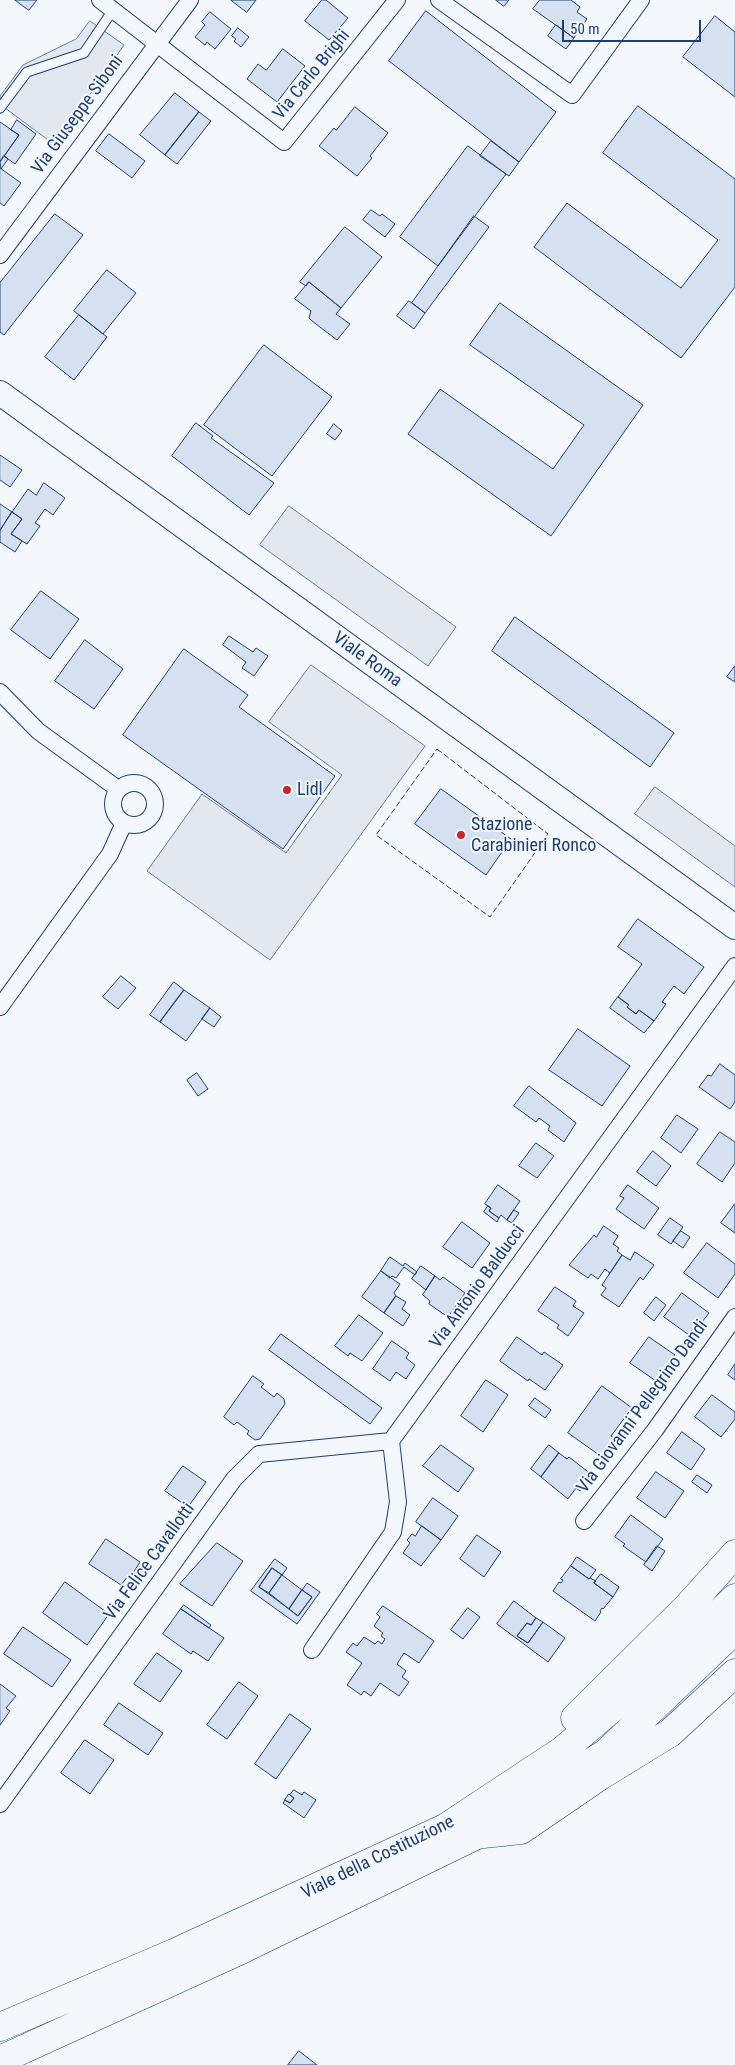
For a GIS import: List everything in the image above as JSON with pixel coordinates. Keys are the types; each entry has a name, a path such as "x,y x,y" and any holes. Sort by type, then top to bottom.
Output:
{"highway":[{"path":"445,1828 474,1793 563,1730 687,1607 735,1554"},
{"name":"Viale della Costituzione","path":"0,2027 183,1949 445,1828 563,1750 677,1653 735,1598"},
{"name":"Viale della Costituzione","path":"0,2060 241,1950 477,1835 606,1753 735,1630"},
{"path":"477,1835 521,1830 600,1776 670,1733 735,1674"}],"main road":[{"name":"Viale Roma","path":"0,393 735,927"}],"street":[{"name":"Via Giuseppe Siboni","path":"0,255 190,0"},
{"name":"Via Carlo Brighi","path":"156,44 284,142 397,0"},
{"path":"439,0 572,95 641,0"},
{"path":"106,5 156,44"},
{"path":"0,692 38,731 118,790"},
{"path":"130,783 143,785 148,789 154,800 153,813 144,823 137,825 124,823 119,819 113,808 114,795 118,790 130,783"},
{"path":"0,1007 110,854 124,823"},
{"name":"Via Antonio Balducci","path":"391,1441 735,966"},
{"name":"Via Giovanni Pellegrino Dandi","path":"584,1521 655,1430 735,1317"},
{"path":"312,1650 392,1532 398,1502 391,1441"},
{"name":"Via Felice Cavallotti","path":"0,1804 234,1479 259,1454 391,1441"}],"lane":[{"path":"0,108 27,72 84,53 106,5"}],"shaded area":[{"path":"90,21 124,45 55,145 5,108 0,114 0,96 23,65 76,39"},
{"path":"289,506 456,627 428,666 260,545"},
{"path":"311,665 425,746 270,960 147,871 202,794 286,853 342,775 269,722"},
{"path":"655,787 735,846 735,887 635,814"}],"building":[{"path":"15,0 37,0 29,10"},
{"path":"231,0 256,0 247,12"},
{"path":"322,0 326,0 348,18 329,40 305,21"},
{"path":"496,0 509,0 504,6"},
{"path":"540,0 571,0 580,7 577,12 587,19 574,38 533,9"},
{"path":"426,11 556,112 519,162 389,61"},
{"path":"210,12 231,29 215,49 207,42 205,45 195,37 205,25 202,22"},
{"path":"715,16 735,32 735,97 683,57"},
{"path":"556,25 574,38 566,49 548,36"},
{"path":"238,28 249,37 241,47 234,41 236,39 232,36"},
{"path":"283,49 305,66 277,102 247,79 258,64 266,70"},
{"path":"175,93 199,112 165,155 140,135"},
{"path":"638,106 735,179 735,287 681,358 534,247 567,203 681,288 718,240 603,153"},
{"path":"355,107 388,133 370,156 372,158 357,176 319,146 334,128 336,130"},
{"path":"199,112 211,121 177,164 165,155"},
{"path":"17,120 36,134 15,164 4,156 19,135 11,130"},
{"path":"0,122 19,135 0,162"},
{"path":"109,134 145,161 132,178 96,151"},
{"path":"491,141 519,162 509,176 480,156"},
{"path":"468,146 506,174 438,266 400,237"},
{"path":"4,156 8,159 1,169 0,162"},
{"path":"0,168 21,183 4,206 0,203"},
{"path":"371,210 380,216 382,214 395,224 385,237 363,220"},
{"path":"55,214 83,235 4,335 0,332 0,283"},
{"path":"474,216 489,227 425,313 412,303"},
{"path":"345,227 382,257 341,308 309,282 306,286 300,282"},
{"path":"107,270 136,293 103,334 74,311"},
{"path":"309,282 341,308 336,314 350,324 337,340 312,321 309,318 311,311 295,299"},
{"path":"409,301 425,313 414,329 397,316"},
{"path":"500,303 643,405 551,536 408,434 440,389 553,469 584,425 470,345"},
{"path":"79,315 107,337 74,380 45,357"},
{"path":"264,345 332,397 272,476 204,425"},
{"path":"196,423 213,436 211,438 274,483 249,515 172,456"},
{"path":"334,424 342,431 335,440 327,434"},
{"path":"0,455 22,470 10,487 0,480"},
{"path":"44,483 65,498 53,515 45,509 35,523 40,526 27,544 11,534 22,519 12,512 28,489 36,495"},
{"path":"0,504 12,512 0,530"},
{"path":"12,512 22,519 11,534 22,541 15,552 0,542 0,531"},
{"path":"41,591 79,619 50,659 11,630"},
{"path":"515,617 674,733 650,767 492,651"},
{"path":"229,636 253,652 256,648 268,656 254,676 242,668 246,662 223,645"},
{"path":"85,640 123,669 94,709 55,681"},
{"path":"184,649 248,695 239,707 335,776 283,849 123,735"},
{"path":"735,666 735,682 727,677"},
{"path":"441,789 511,839 486,875 415,824"},
{"path":"638,919 704,967 684,994 674,986 662,1002 666,1004 654,1021 639,1010 636,1014 627,1007 629,1005 618,997 642,964 618,947"},
{"path":"121,976 136,988 118,1009 103,997"},
{"path":"174,982 184,990 160,1022 150,1015"},
{"path":"184,990 210,1008 186,1041 160,1022"},
{"path":"618,997 629,1005 627,1007 636,1014 639,1010 654,1021 644,1033 610,1008"},
{"path":"210,1008 221,1017 214,1027 202,1019"},
{"path":"578,1029 630,1066 602,1106 549,1070"},
{"path":"720,1064 735,1075 735,1102 730,1109 699,1087"},
{"path":"197,1073 208,1089 198,1096 187,1080"},
{"path":"529,1086 576,1123 564,1142 548,1130 550,1126 539,1118 536,1122 514,1106"},
{"path":"677,1115 698,1129 681,1153 661,1138"},
{"path":"720,1132 735,1142 735,1163 722,1182 697,1164"},
{"path":"536,1143 554,1156 537,1178 519,1166"},
{"path":"653,1151 671,1166 656,1186 637,1172"},
{"path":"498,1185 520,1201 507,1220 501,1215 499,1218 489,1211 491,1208 485,1204"},
{"path":"628,1185 659,1208 644,1229 616,1209 624,1198 620,1196"},
{"path":"735,1204 735,1233 721,1223"},
{"path":"488,1206 491,1208 489,1211 499,1218 497,1222 484,1212"},
{"path":"514,1210 519,1213 512,1223 507,1220"},
{"path":"670,1218 683,1227 671,1244 658,1235"},
{"path":"462,1222 490,1243 472,1268 443,1247"},
{"path":"604,1226 618,1236 613,1244 619,1248 617,1251 622,1255 610,1273 605,1269 598,1279 591,1274 588,1278 569,1265"},
{"path":"681,1231 690,1237 683,1248 673,1241"},
{"path":"707,1243 735,1264 735,1274 718,1298 684,1273"},
{"path":"635,1252 654,1265 643,1280 640,1277 619,1307 601,1295 606,1288 602,1285 622,1255 630,1260"},
{"path":"390,1257 403,1266 405,1263 417,1272 415,1275 404,1267 396,1278 392,1276 390,1278 381,1271"},
{"path":"421,1266 435,1276 426,1290 412,1279"},
{"path":"381,1271 400,1284 394,1293 396,1296 384,1313 362,1297"},
{"path":"435,1276 440,1280 443,1277 465,1293 448,1317 429,1304 430,1301 423,1295"},
{"path":"555,1287 576,1301 573,1306 584,1313 568,1336 557,1328 559,1325 538,1311"},
{"path":"682,1293 709,1313 702,1322 699,1320 689,1335 664,1317"},
{"path":"396,1296 406,1302 402,1309 410,1315 403,1326 384,1313"},
{"path":"656,1297 666,1305 654,1321 644,1313"},
{"path":"359,1315 383,1333 362,1361 350,1353 348,1356 335,1346"},
{"path":"281,1334 382,1408 370,1424 269,1350"},
{"path":"517,1337 542,1355 544,1352 563,1365 545,1390 529,1379 528,1381 500,1361"},
{"path":"649,1337 675,1355 656,1381 630,1363"},
{"path":"392,1341 409,1353 406,1358 415,1365 406,1379 396,1372 390,1381 373,1369"},
{"path":"735,1364 735,1380 728,1375"},
{"path":"253,1376 264,1384 261,1387 274,1397 277,1393 284,1399 285,1404 260,1439 255,1440 247,1434 249,1431 237,1422 234,1425 224,1417"},
{"path":"486,1380 508,1395 483,1432 461,1416"},
{"path":"602,1386 632,1408 611,1436 615,1439 602,1457 568,1433"},
{"path":"712,1395 735,1412 735,1419 721,1437 695,1417"},
{"path":"535,1398 551,1410 545,1418 529,1406"},
{"path":"682,1432 705,1449 691,1470 667,1453"},
{"path":"441,1445 474,1469 458,1492 423,1466"},
{"path":"549,1445 559,1453 541,1477 531,1469"},
{"path":"559,1453 567,1459 569,1457 592,1475 580,1491 576,1488 568,1499 541,1477"},
{"path":"183,1466 206,1482 188,1507 165,1491"},
{"path":"656,1472 684,1491 665,1518 637,1498"},
{"path":"697,1475 712,1485 707,1493 692,1482"},
{"path":"433,1498 458,1516 441,1540 416,1522"},
{"path":"631,1515 663,1539 646,1562 623,1546 625,1544 615,1537"},
{"path":"422,1526 441,1540 421,1566 403,1553 410,1543 407,1540 412,1534 415,1536"},
{"path":"477,1535 501,1552 484,1577 460,1559"},
{"path":"106,1539 140,1562 130,1578 128,1576 121,1585 89,1564"},
{"path":"217,1543 243,1561 212,1606 180,1584"},
{"path":"657,1546 665,1551 652,1571 644,1565"},
{"path":"577,1557 596,1570 589,1579 571,1566"},
{"path":"275,1559 287,1568 282,1575 272,1568 259,1587 298,1616 312,1597 302,1590 307,1583 320,1592 297,1624 251,1591"},
{"path":"571,1566 589,1579 596,1581 594,1583 613,1597 602,1608 595,1621 553,1591 559,1582 561,1583 563,1580 561,1579"},
{"path":"272,1568 282,1575 269,1593 259,1587"},
{"path":"601,1574 619,1587 613,1597 594,1583"},
{"path":"282,1575 302,1590 289,1609 269,1593"},
{"path":"65,1582 109,1614 87,1645 43,1613"},
{"path":"302,1590 312,1597 298,1616 289,1609"},
{"path":"514,1601 536,1618 531,1625 527,1623 517,1636 528,1643 543,1622 565,1638 548,1662 497,1624"},
{"path":"184,1605 211,1625 209,1628 181,1609"},
{"path":"383,1606 434,1641 419,1663 404,1653 397,1664 406,1671 402,1677 409,1682 399,1696 380,1683 371,1696 364,1691 361,1695 347,1685 362,1663 346,1652 353,1643 357,1646 364,1637 375,1644 378,1641 382,1644 385,1639 381,1636 383,1633 374,1626 380,1617 377,1614"},
{"path":"468,1608 480,1617 463,1639 451,1630"},
{"path":"181,1609 224,1638 208,1661 193,1651 191,1654 163,1634"},
{"path":"536,1618 543,1622 528,1643 517,1636 527,1623 531,1625"},
{"path":"23,1627 71,1660 52,1687 4,1654"},
{"path":"157,1653 182,1671 160,1702 134,1684"},
{"path":"239,1682 258,1696 227,1739 207,1725"},
{"path":"0,1684 16,1696 6,1708 10,1711 0,1725"},
{"path":"119,1703 163,1733 148,1755 104,1725"},
{"path":"290,1714 311,1729 276,1779 255,1764"},
{"path":"85,1740 114,1760 90,1794 61,1773"},
{"path":"294,1790 302,1795 304,1792 316,1800 304,1818 283,1803 285,1800 290,1803 294,1798 290,1795"},
{"path":"289,1794 294,1798 290,1803 285,1800"},
{"path":"299,2051 317,2065 288,2065"}],"fence":[{"path":"437,749 548,834 490,917 376,835 437,749"}],"place":[{"name":"Lidl","path":"287,790"},
{"name":"Stazione Carabinieri Ronco","path":"461,835"}]}
